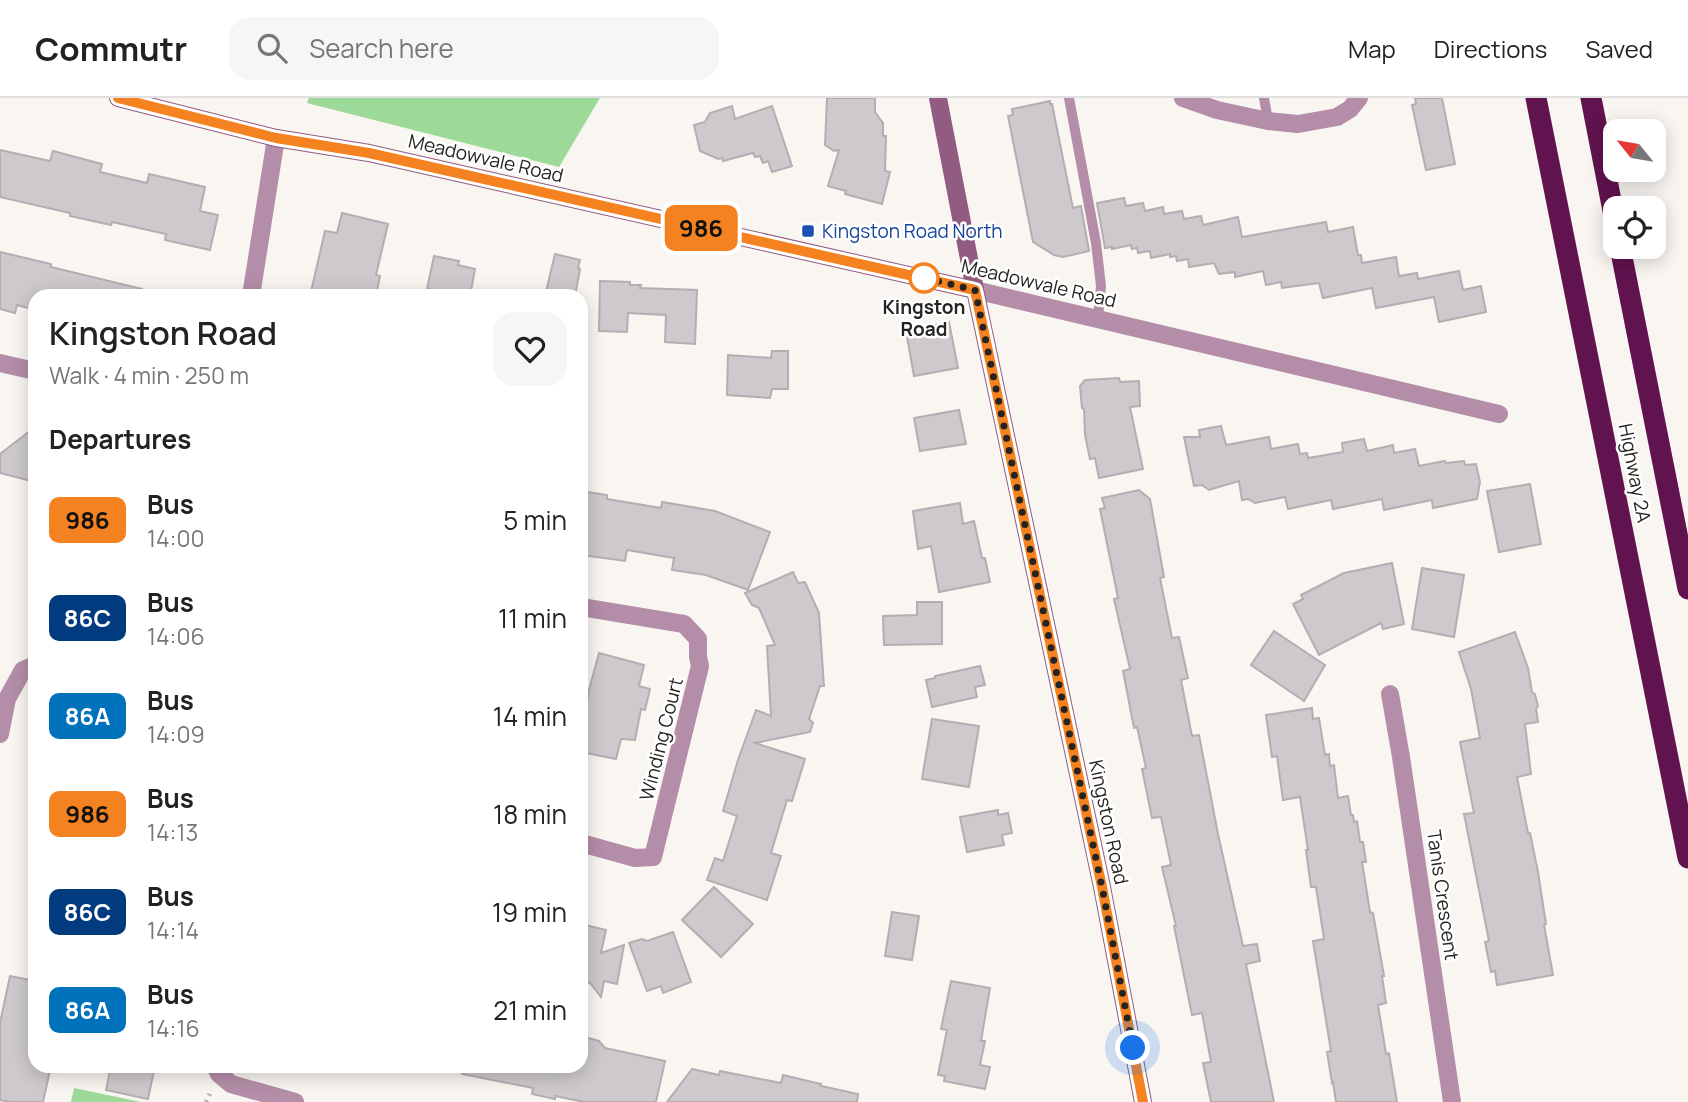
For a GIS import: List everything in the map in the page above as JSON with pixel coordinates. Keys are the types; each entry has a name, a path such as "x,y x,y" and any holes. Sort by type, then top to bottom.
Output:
{"highway":[{"name":"Highway 2A","path":"1536,98 1688,858"},
{"path":"1591,98 1610,196"},
{"name":"Highway 2A","path":"1622,259 1688,589"}],"street":[{"name":"Meadowvale Road","path":"118,98 276,138 369,153 975,290 1499,414"},
{"name":"Kingston Road","path":"938,98 975,290 1102,887 1143,1102"},
{"path":"1182,98 1217,110 1268,121 1298,124 1337,117 1350,109 1359,98"},
{"path":"252,289 276,138"},
{"path":"0,363 28,369"},
{"name":"Winding Court","path":"588,608 684,624 698,639 700,666 653,857 635,858 588,845"},
{"path":"0,734 7,699 23,670 28,668"},
{"name":"Tanis Crescent","path":"1390,694 1452,1102"},
{"path":"218,1073 231,1084 295,1102"}],"lane":[{"path":"1069,98 1096,243 1101,286 1098,319"},
{"path":"1264,98 1268,121"}],"green space":[{"path":"309,98 600,98 559,167 307,103"},
{"path":"74,1088 141,1102 71,1102"}],"building":[{"path":"827,98 875,98 875,112 883,123 883,136 886,136 885,171 890,172 882,204 845,194 846,191 828,186 839,150 834,151 825,145"},
{"path":"1415,98 1442,98 1455,164 1426,170 1412,105 1416,104"},
{"path":"1050,101 1073,208 1081,206 1089,251 1063,257 1054,255 1033,242 1008,116 1013,115 1012,109"},
{"path":"732,106 735,119 772,106 792,166 772,172 768,161 763,163 760,156 755,157 753,153 723,161 722,158 718,159 700,151 694,125 705,122 710,113"},
{"path":"0,150 50,161 53,151 102,164 100,172 147,183 149,174 205,187 200,211 218,215 210,250 165,240 166,234 70,216 70,213 0,197"},
{"path":"1124,198 1126,206 1143,203 1145,211 1163,207 1164,214 1182,211 1184,219 1201,216 1203,225 1238,217 1242,237 1326,222 1328,232 1353,227 1362,263 1396,257 1399,276 1417,273 1418,279 1459,271 1463,290 1481,286 1486,312 1439,322 1434,297 1376,308 1372,288 1323,298 1319,283 1282,288 1281,282 1266,285 1263,271 1235,277 1235,272 1219,274 1214,263 1189,267 1188,259 1177,261 1176,256 1170,257 1170,254 1151,258 1150,251 1138,253 1137,248 1132,249 1131,245 1105,248 1097,203"},
{"path":"342,213 388,224 376,275 380,276 377,289 312,289 325,231 337,233"},
{"path":"0,252 142,289 28,289 28,308 17,305 15,313 0,309"},
{"path":"555,254 580,260 576,289 547,289"},
{"path":"434,256 459,261 458,265 475,269 471,289 427,289"},
{"path":"600,281 630,282 630,285 641,285 640,288 697,290 695,344 665,342 666,315 628,313 627,332 599,331"},
{"path":"949,322 958,368 914,376 906,331"},
{"path":"772,351 788,351 788,389 772,389 770,398 727,395 728,355 771,358"},
{"path":"1119,378 1120,382 1139,381 1140,406 1130,407 1143,469 1099,478 1095,458 1090,459 1085,435 1080,386 1085,380"},
{"path":"959,410 966,444 920,451 914,418"},
{"path":"1221,426 1226,445 1269,437 1271,449 1298,444 1300,454 1307,453 1308,458 1343,452 1342,443 1364,439 1367,451 1393,445 1394,453 1415,449 1419,466 1445,461 1476,464 1480,482 1477,499 1433,508 1432,500 1384,510 1382,499 1333,509 1331,500 1288,509 1285,497 1255,503 1248,499 1242,500 1239,481 1209,490 1202,485 1194,486 1184,437 1200,437 1199,430"},
{"path":"28,432 28,480 0,473 0,454"},
{"path":"1530,484 1541,544 1499,552 1487,491"},
{"path":"1139,490 1150,499 1164,577 1160,578 1172,638 1179,637 1188,678 1181,680 1192,736 1199,735 1243,946 1257,944 1260,961 1246,964 1274,1102 1211,1102 1203,1063 1211,1062 1202,1013 1192,1015 1162,867 1171,865 1161,817 1152,818 1142,769 1146,768 1137,727 1134,728 1123,671 1130,669 1114,599 1118,598 1100,509 1105,508 1102,498"},
{"path":"588,492 607,495 607,499 661,508 662,502 715,511 770,532 748,590 706,575 672,570 674,558 627,550 625,561 588,556"},
{"path":"960,503 963,524 974,521 990,582 939,592 931,546 918,549 913,511"},
{"path":"1392,563 1404,624 1383,629 1381,623 1319,655 1293,604 1303,599 1301,595 1344,573"},
{"path":"1422,568 1464,575 1454,637 1412,629"},
{"path":"793,572 798,583 805,582 819,613 824,686 820,686 809,719 813,723 810,732 755,743 805,759 792,801 787,800 771,853 781,856 767,900 707,880 715,858 723,861 737,816 723,811 756,710 771,716 767,646 775,645 759,608 752,605 745,593"},
{"path":"917,602 942,602 942,644 884,645 883,616 917,615"},
{"path":"1274,631 1325,665 1304,701 1251,665"},
{"path":"1515,632 1538,706 1538,722 1525,724 1531,774 1517,777 1538,872 1553,975 1497,985 1495,971 1491,972 1485,942 1489,941 1464,814 1474,813 1460,742 1480,738 1471,689 1459,652"},
{"path":"599,653 644,665 639,686 650,689 645,710 641,709 635,740 621,739 616,759 588,753 589,690"},
{"path":"980,666 985,685 975,687 977,697 932,707 926,680"},
{"path":"1312,708 1313,719 1319,718 1325,755 1329,754 1330,766 1334,765 1338,798 1348,796 1351,815 1354,822 1357,821 1360,842 1363,842 1366,862 1362,862 1384,976 1386,1003 1378,1005 1397,1102 1336,1102 1327,1052 1331,1051 1313,941 1324,939 1316,887 1311,887 1300,797 1283,800 1277,756 1272,757 1266,715"},
{"path":"932,719 979,726 969,787 922,779"},
{"path":"998,810 998,815 1008,813 1012,833 1002,835 1004,845 967,852 960,817"},
{"path":"714,887 753,924 721,957 682,920"},
{"path":"892,912 919,916 912,960 885,956"},
{"path":"588,926 606,930 601,953 624,945 617,984 604,981 601,997 590,983"},
{"path":"673,932 691,982 663,993 661,986 647,991 629,943 642,939 647,941"},
{"path":"10,976 28,980 28,1073 49,1073 43,1102 0,1100 0,1023"},
{"path":"951,981 990,988 981,1041 985,1041 980,1065 990,1067 985,1089 944,1081 945,1076 938,1075 947,1030 941,1029"},
{"path":"588,1038 599,1041 605,1048 665,1061 656,1102 584,1102 555,1096 555,1099 532,1094 533,1088 462,1074 588,1073"},
{"path":"692,1069 719,1075 720,1071 781,1083 783,1075 858,1094 857,1102 667,1102"},
{"path":"110,1073 154,1073 148,1099 106,1090"}],"bus line":[{"name":"986","path":"118,98 276,138 369,153 975,290 1102,887 1143,1102"}],"place":[{"name":"Kingston Road North","path":"808,231"},
{"name":"Kingston Road","path":"924,278"}],"route":[{"path":"924,278 913,275 975,290 1102,887 1133,1048"}]}
